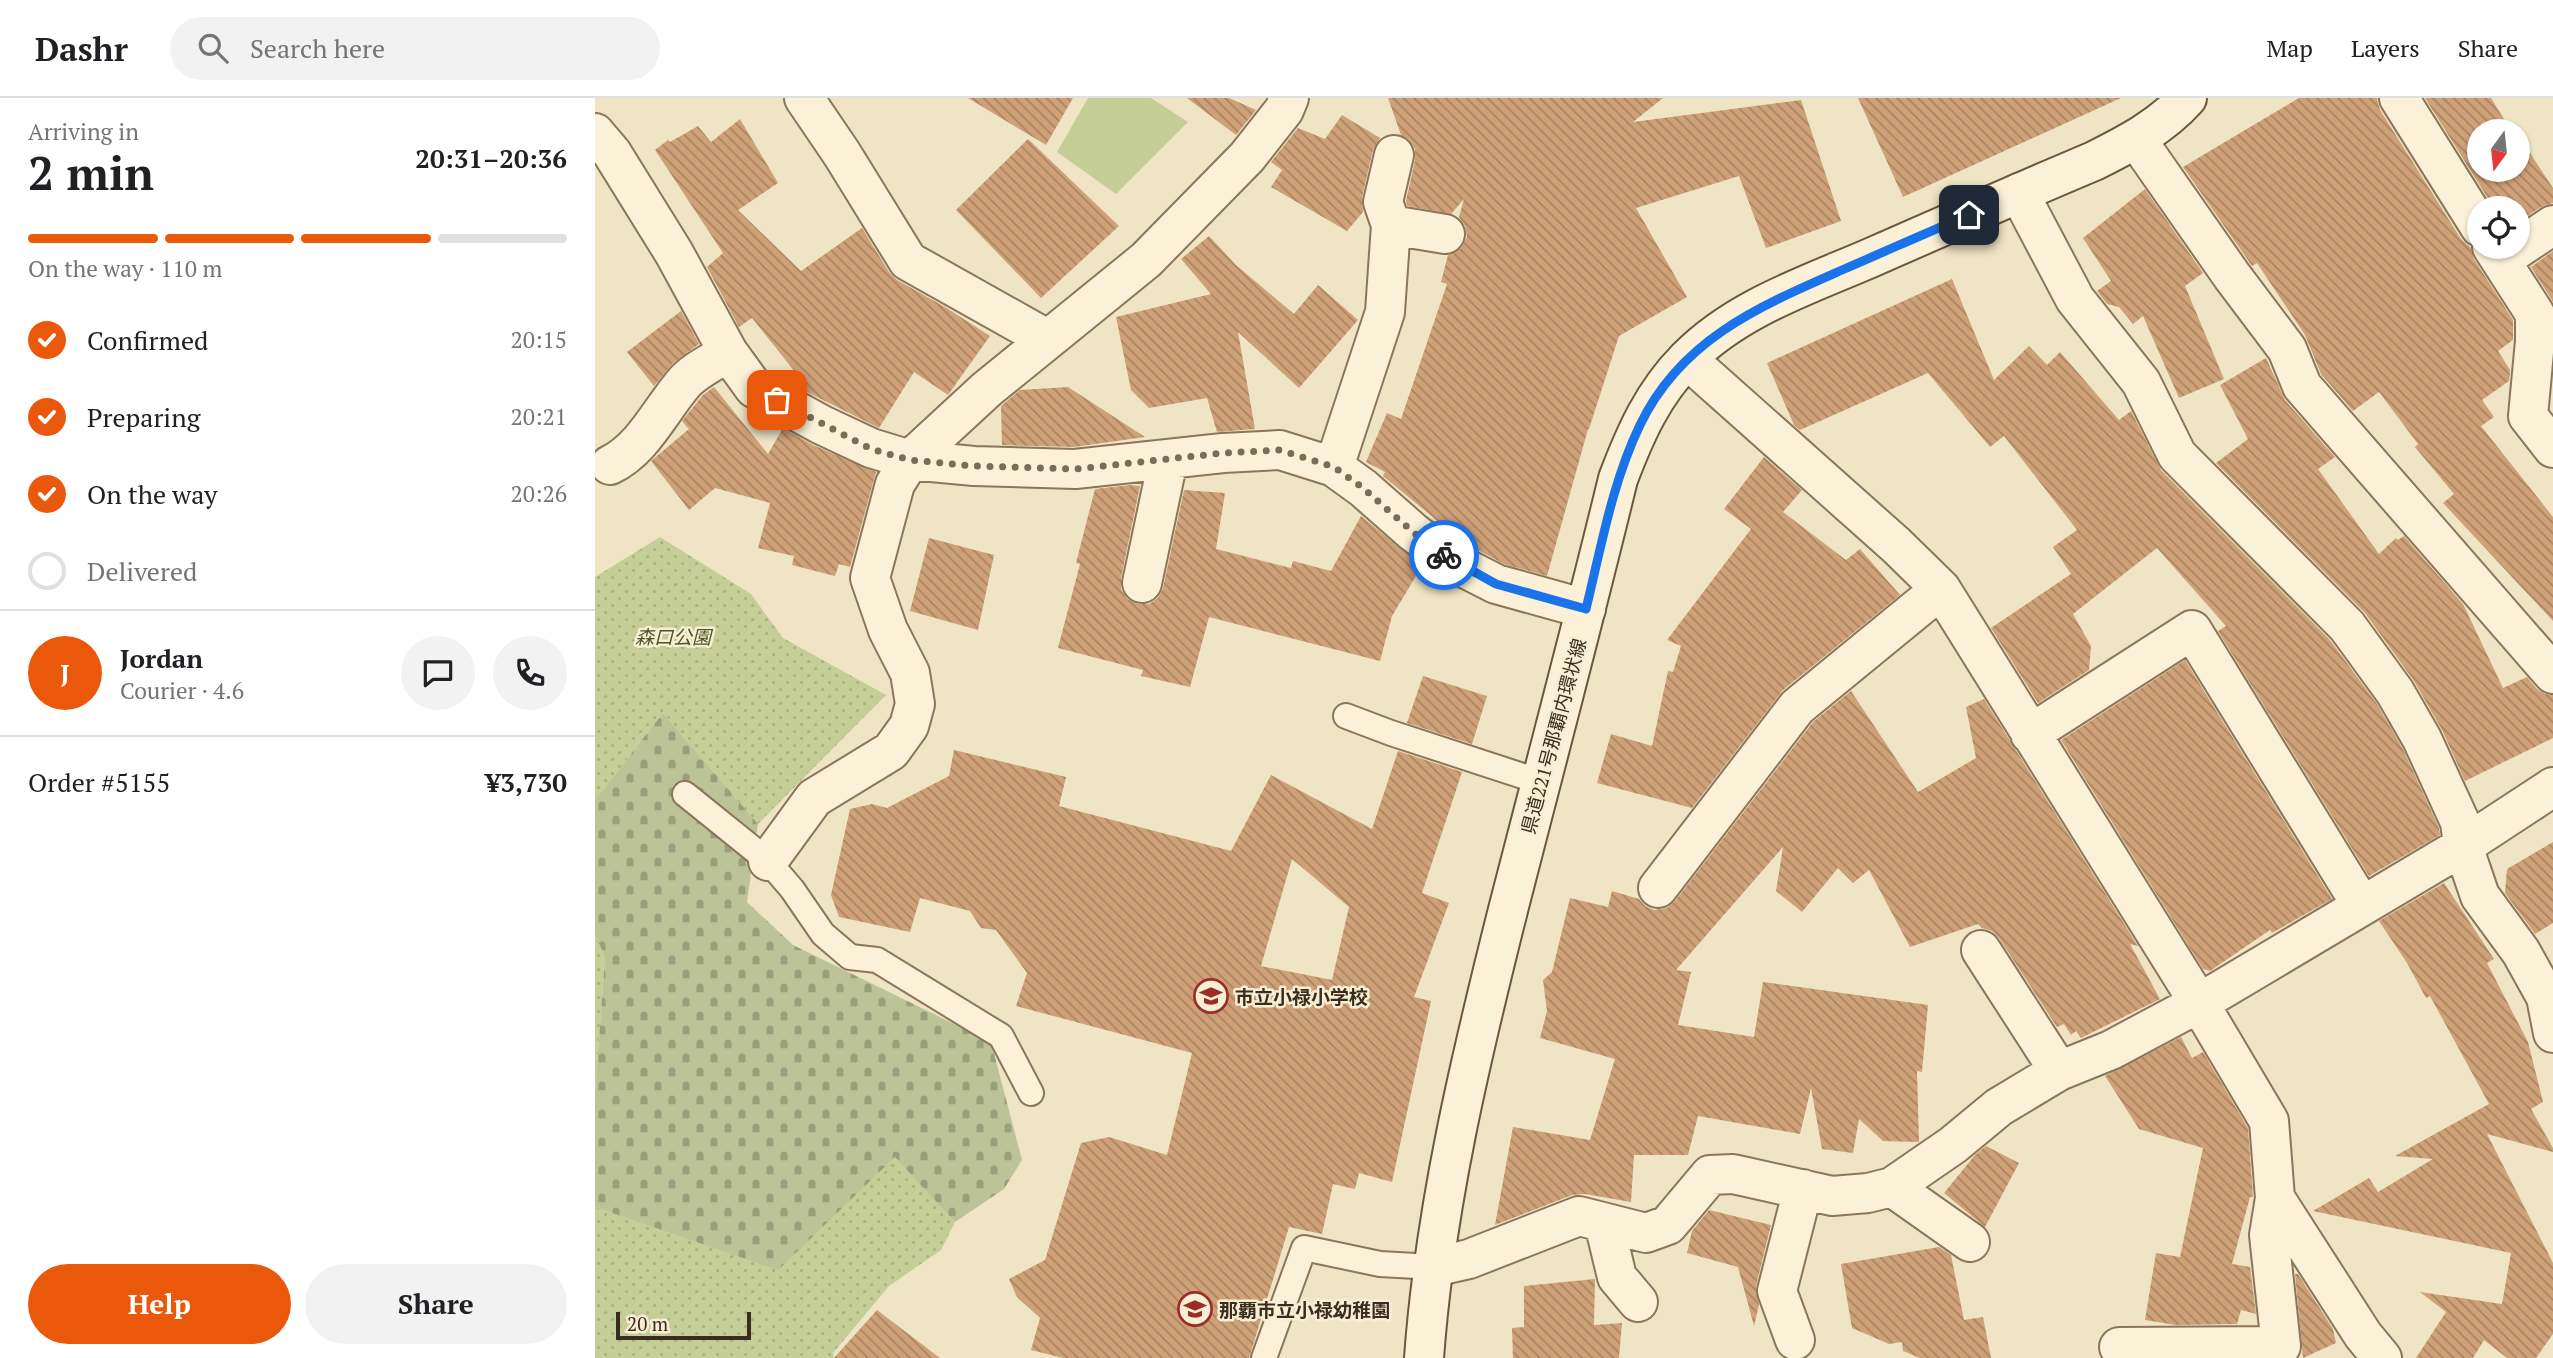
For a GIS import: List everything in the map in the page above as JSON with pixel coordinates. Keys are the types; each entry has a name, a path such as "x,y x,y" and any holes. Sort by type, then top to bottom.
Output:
{"street":[{"path":"804,98 908,261 1047,339"},
{"path":"768,861 814,798 891,751 909,726 915,704 910,673 888,630 870,578 895,484 910,460 987,388 1146,260 1247,157 1284,110 1289,98"},
{"name":"県道221号那覇内環状線","path":"1424,1358 1434,1267 1449,1173 1476,1041 1618,479 1640,424 1656,397 1687,359 1712,337 1767,303 2094,161 2137,140 2173,114 2187,98"},
{"path":"2399,98 2467,206"},
{"path":"595,133 612,153 674,253 728,352 754,388 871,449 910,460 974,466 1076,469 1280,450 1334,467 1451,561 1496,584 1586,609"},
{"path":"2137,140 2232,276 2287,349 2302,386 2553,674"},
{"path":"1334,467 1385,312 1391,225 1383,202 1394,155"},
{"path":"2019,193 2075,299 2141,382 2176,455 2347,626 2395,692 2422,738 2460,822 2463,846 2480,895 2521,952 2546,997 2553,1033"},
{"path":"1391,225 1445,234"},
{"path":"2530,237 2553,225"},
{"path":"2499,259 2535,314 2528,416 2553,448"},
{"path":"610,465 622,459 661,417 684,381 728,352"},
{"path":"1687,359 1896,545 1941,589 2199,1003 2269,1121 2275,1198 2269,1235 2281,1346 2119,1347"},
{"path":"1142,583 1168,460"},
{"path":"1658,888 1797,707 1941,589"},
{"path":"2030,734 2192,630 2362,905"},
{"path":"1434,1267 1469,1259 1579,1216 1646,1233 1668,1225 1710,1175 1733,1174 1832,1196 1868,1193 1892,1187 1953,1145 1999,1107 2059,1071 2112,1050 2199,1003 2463,846 2553,787"},
{"path":"1981,950 2059,1071"},
{"path":"1892,1187 1971,1242"},
{"path":"1795,1340 1777,1291 1803,1189"},
{"path":"2275,1198 2363,1335 2382,1358"},
{"path":"1604,1223 1617,1278 1638,1302"}],"lane":[{"path":"1346,716 1541,782"},
{"path":"685,794 768,861 792,889 823,934 850,957 877,960 1002,1036 1031,1093"},
{"path":"1263,1358 1304,1248 1380,1264 1434,1267"}],"green space":[{"path":"1088,98 1151,98 1188,122 1116,194 1057,152"},
{"name":"森口公園","path":"660,537 751,594 783,638 886,695 758,824 663,713 595,800 595,577"},
{"path":"663,713 758,824 747,902 793,945 991,1042 1022,1160 1004,1189 955,1222 895,1157 778,1270 595,1207 595,1091 605,958 595,934 595,800"},
{"path":"595,934 605,958 595,1091"},
{"path":"896,1156 955,1222 941,1250 889,1286 833,1353 834,1358 595,1358 595,1207 778,1269"}],"building":[{"path":"968,98 1073,98 1046,145"},
{"path":"1187,98 1229,98 1256,110 1236,135"},
{"path":"1388,98 1663,98 1633,122 1801,100 1841,221 1766,248 1739,176 1636,208 1687,297 1619,336 1588,429 1547,576 1504,564 1463,542 1383,476 1385,472 1366,462 1387,413 1401,419 1447,284 1441,282 1448,255 1461,248 1467,237 1465,226 1459,217 1464,199 1451,214 1407,206 1415,149 1409,140 1401,135"},
{"path":"1858,98 2121,98 1903,197"},
{"path":"2299,98 2377,98 2380,110 2461,239 2467,244 2467,259 2474,259 2513,320 2513,340 2498,351 2510,370 2509,381 2482,400 2494,417 2481,426 2553,517 2553,621 2443,503 2454,494 2415,447 2418,444 2379,392 2353,411 2321,374 2305,335 2257,263 2252,266 2183,167"},
{"path":"2425,98 2491,98 2504,119 2467,119 2467,165"},
{"path":"1342,115 1380,138 1373,150 1362,197 1363,212 1347,231 1271,187 1282,170 1271,162 1298,128 1325,139"},
{"path":"740,119 778,183 738,210 801,271 862,228 889,272 897,280 990,336 948,395 914,372 879,428 805,391 807,387 752,318 739,327 707,267 723,253 655,150 668,140 670,142 698,126 711,142"},
{"path":"1028,139 1119,226 1041,298 956,210"},
{"path":"2531,155 2553,188 2553,203 2530,214 2530,196 2486,196 2478,182 2531,182"},
{"path":"2145,189 2203,273 2185,286 2224,379 2179,398 2143,316 2133,324 2119,307 2107,304 2097,291 2111,281 2083,238"},
{"path":"1209,236 1236,265 1294,314 1318,285 1358,320 1299,388 1238,332 1255,429 1217,432 1207,398 1149,408 1131,390 1116,317 1211,294 1181,259"},
{"path":"2553,251 2553,302 2531,267"},
{"path":"1952,279 1994,380 2029,346 2047,365 2060,352 2119,420 2131,411 2161,470 2330,640 2377,704 2403,749 2440,835 2369,876 2218,631 2226,626 2157,548 2073,614 2091,646 2089,670 2038,703 1991,628 2071,574 2053,547 2077,530 2004,436 1990,447 1928,373 1800,430 1794,425 1767,363"},
{"path":"681,311 699,344 673,363 654,386 627,352"},
{"path":"2266,358 2285,400 2335,457 2318,469 2379,554 2396,538 2398,540 2404,536 2463,604 2503,688 2527,677 2537,689 2553,695 2553,738 2465,781 2442,730 2414,681 2365,613 2216,463 2248,439 2220,385"},
{"path":"714,387 768,454 783,428 813,445 876,472 850,567 839,564 835,576 792,565 794,556 758,548 770,503 715,488 689,510 651,461 689,429 682,421 703,395"},
{"path":"1068,387 1145,437 1074,447 1002,445 1001,406 1020,390"},
{"path":"1764,457 1802,490 1783,512 1846,560 1860,549 1900,595 1783,690 1692,808 1597,783 1611,734 1652,746 1668,671 1673,672 1681,646 1667,640 1751,529 1724,509"},
{"path":"1140,486 1121,589 1127,599 1138,604 1149,604 1158,598 1163,588 1184,490 1225,493 1216,549 1291,568 1293,561 1331,571 1361,516 1422,566 1392,616 1380,661 1209,617 1190,687 1141,676 1143,670 1058,648 1080,564 1076,563 1095,489"},
{"path":"929,538 994,555 978,630 910,611"},
{"path":"2185,660 2332,899 2272,933 2270,930 2210,971 2203,969 2061,740"},
{"path":"1423,676 1487,696 1472,744 1407,723"},
{"path":"1851,691 1918,792 1976,758 1966,707 1984,699 2138,946 2130,944 2160,999 2081,1038 2076,1031 2071,1035 2064,1024 2057,1027 1992,931 1978,924 1910,947 1869,870 1853,883 1838,868 1802,912 1776,891 1783,847 1676,970 1691,972 1678,1025 1754,1037 1763,982 1928,1005 1922,1072 1917,1071 1919,1142 1883,1141 1859,1119 1853,1153 1822,1149 1811,1088 1800,1134 1698,1116 1688,1155 1634,1155 1631,1202 1585,1194 1572,1195 1495,1225 1513,1127 1590,1140 1615,1059 1540,1038 1547,1011 1543,980 1552,972 1570,898 1608,907 1612,891 1639,899 1654,910 1667,908 1813,722"},
{"path":"954,750 1066,777 1059,806 1231,851 1271,775 1372,829 1398,751 1462,772 1422,893 1449,903 1414,997 1431,1001 1392,1182 1359,1173 1355,1189 1333,1184 1322,1234 1289,1227 1249,1358 1063,1358 1031,1350 1040,1318 1017,1297 1009,1279 1045,1260 1081,1143 1109,1137 1167,1155 1192,1053 1016,1006 1027,973 996,930 981,928 970,911 920,898 910,932 839,917 831,895 850,809 872,804 887,808 949,776","holes":["1292,859 1349,907 1332,980 1261,966"]},
{"path":"2553,842 2553,923 2535,934 2505,893 2507,869"},
{"path":"2444,883 2494,959 2487,963 2528,1042 2543,1102 2531,1109 2553,1148 2553,1152 2487,1134 2553,1263 2553,1334 2536,1358 2507,1358 2484,1340 2473,1358 2416,1358 2446,1312 2420,1292 2502,1304 2511,1253 2313,1211 2369,1178 2378,1192 2433,1159 2395,1156 2489,1104 2430,996 2426,998 2379,921"},
{"path":"2181,1037 2192,1058 2203,1052 2248,1128 2253,1197 2250,1197 2232,1264 2250,1267 2256,1314 2241,1310 2237,1324 2176,1325 2145,1320 2156,1253 2180,1257 2203,1148 2139,1129 2105,1076"},
{"path":"1986,1146 2019,1163 1985,1227 1944,1193 1975,1155"},
{"path":"1709,1210 1771,1225 1756,1286 1759,1305 1754,1326 1738,1267 1687,1253 1692,1231"},
{"path":"1939,1247 1951,1255 1964,1320 1983,1317 1991,1358 1920,1358 1903,1351 1902,1342 1889,1344 1852,1328 1841,1264"},
{"path":"2295,1274 2298,1274 2333,1329 2336,1343 2303,1358"},
{"path":"1595,1279 1594,1325 1622,1323 1619,1358 1513,1358 1512,1328 1524,1327 1524,1286"},
{"path":"877,1310 940,1358 834,1358"}],"way so far":[{"path":"777,400 871,449 910,460 974,466 1076,469 1223,453 1280,450 1334,467 1444,555"}],"place":[{"name":"市立小禄小学校","path":"1211,996"},
{"name":"那覇市立小禄幼稚園","path":"1195,1309"}],"route":[{"path":"1444,555 1496,584 1586,609 1618,479 1629,451 1640,424 1656,397 1687,359 1712,337 1767,303 1969,215"}]}
